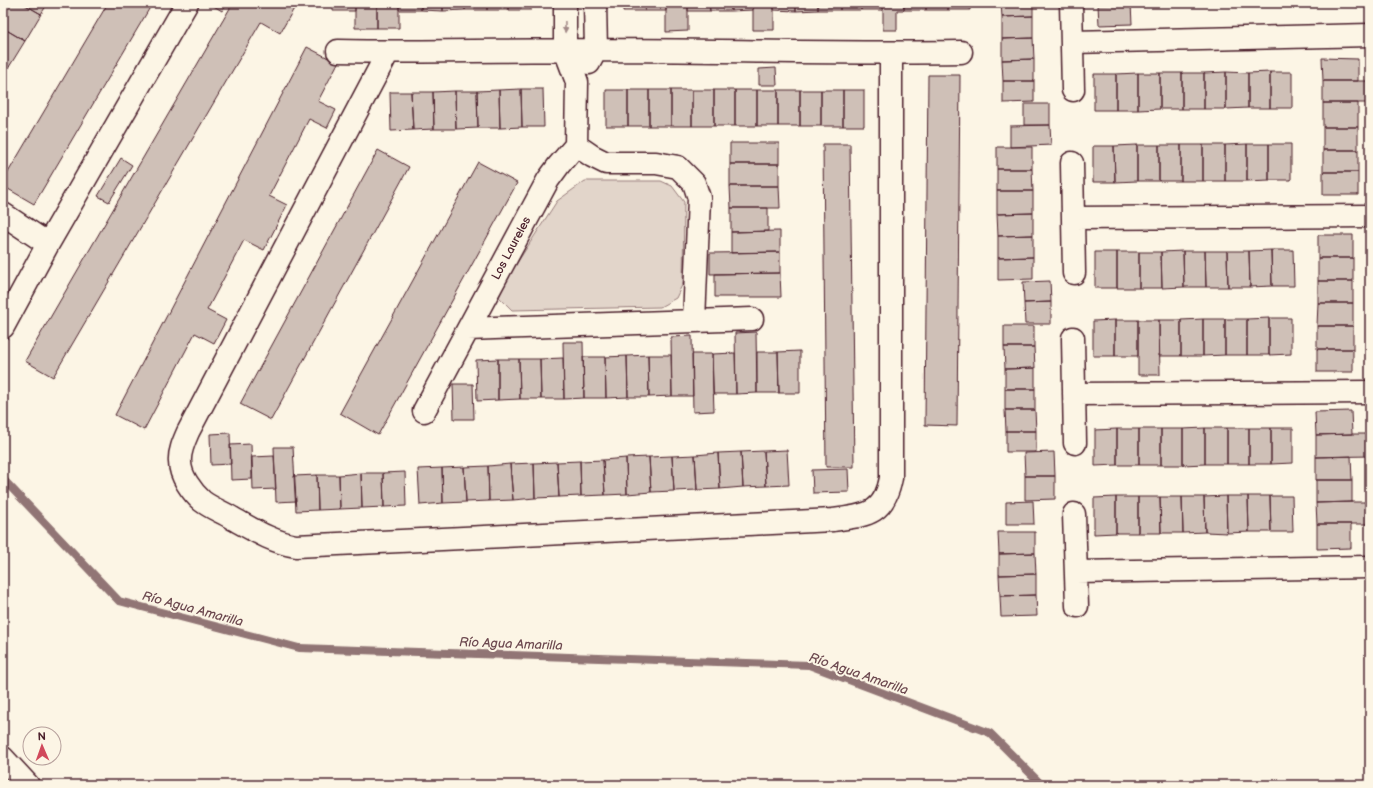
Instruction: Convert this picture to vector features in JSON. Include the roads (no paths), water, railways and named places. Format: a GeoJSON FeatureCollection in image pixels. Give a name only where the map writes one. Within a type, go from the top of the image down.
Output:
{"type":"FeatureCollection","features":[{"type":"Feature","properties":{"kind":"street"},"geometry":{"type":"LineString","coordinates":[[3,327],[48,244],[187,3]]}},
{"type":"Feature","properties":{"kind":"street"},"geometry":{"type":"LineString","coordinates":[[565,3],[565,50],[576,82],[576,145],[592,156],[606,163],[656,162],[678,167],[694,183],[699,198],[694,321]]}},
{"type":"Feature","properties":{"kind":"street"},"geometry":{"type":"LineString","coordinates":[[576,82],[596,50],[595,3]]}},
{"type":"Feature","properties":{"kind":"street"},"geometry":{"type":"LineString","coordinates":[[1071,3],[1073,90]]}},
{"type":"Feature","properties":{"kind":"street"},"geometry":{"type":"LineString","coordinates":[[1072,42],[1370,35]]}},
{"type":"Feature","properties":{"kind":"street"},"geometry":{"type":"LineString","coordinates":[[338,51],[596,50],[891,53],[961,52]]}},
{"type":"Feature","properties":{"kind":"street"},"geometry":{"type":"LineString","coordinates":[[388,52],[188,432],[182,447],[180,462],[183,475],[191,488],[202,500],[261,534],[283,544],[296,546],[833,520],[868,514],[880,506],[888,492],[891,478],[891,53]]}},
{"type":"Feature","properties":{"kind":"street","name":"Los Laureles"},"geometry":{"type":"LineString","coordinates":[[424,411],[548,180],[576,145]]}},
{"type":"Feature","properties":{"kind":"street"},"geometry":{"type":"LineString","coordinates":[[1072,163],[1074,272]]}},
{"type":"Feature","properties":{"kind":"street"},"geometry":{"type":"LineString","coordinates":[[3,214],[48,244]]}},
{"type":"Feature","properties":{"kind":"street"},"geometry":{"type":"LineString","coordinates":[[1073,218],[1370,216]]}},
{"type":"Feature","properties":{"kind":"street"},"geometry":{"type":"LineString","coordinates":[[468,329],[752,319]]}},
{"type":"Feature","properties":{"kind":"street"},"geometry":{"type":"LineString","coordinates":[[1074,338],[1075,443]]}},
{"type":"Feature","properties":{"kind":"street"},"geometry":{"type":"LineString","coordinates":[[1074,394],[1370,392]]}},
{"type":"Feature","properties":{"kind":"street"},"geometry":{"type":"LineString","coordinates":[[1074,514],[1077,606]]}},
{"type":"Feature","properties":{"kind":"street"},"geometry":{"type":"LineString","coordinates":[[1076,572],[1370,567]]}},
{"type":"Feature","properties":{"kind":"street"},"geometry":{"type":"LineString","coordinates":[[3,758],[28,785]]}},
{"type":"Feature","properties":{"kind":"waterway","name":"Río Agua Amarilla"},"geometry":{"type":"LineString","coordinates":[[3,479],[119,601],[299,648],[809,665],[990,733],[1042,785]]}}]}
